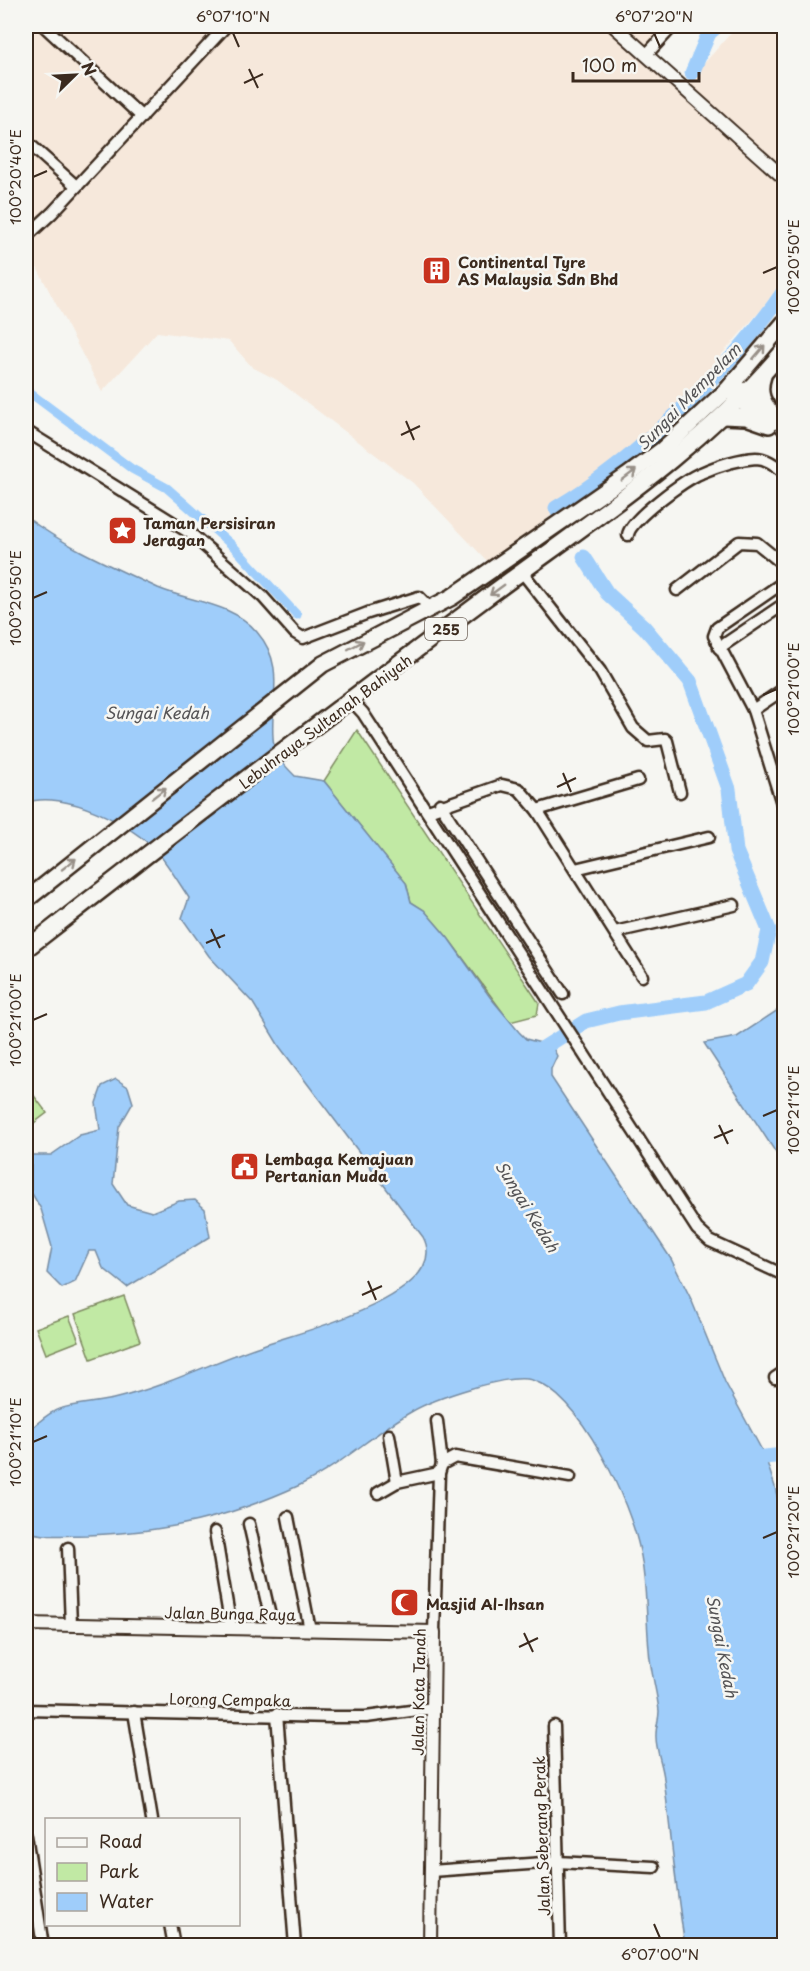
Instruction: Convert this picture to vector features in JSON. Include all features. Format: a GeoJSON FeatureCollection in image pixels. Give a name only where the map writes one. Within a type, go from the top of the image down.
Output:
{"type":"FeatureCollection","features":[{"type":"Feature","properties":{"kind":"main road","name":"255"},"geometry":{"type":"LineString","coordinates":[[26,900],[306,676],[361,642],[431,609],[581,509],[662,450],[730,386],[784,322]]}},
{"type":"Feature","properties":{"kind":"main road","name":"Lebuhraya Sultanah Bahiyah"},"geometry":{"type":"LineString","coordinates":[[26,949],[331,715],[672,462],[743,397],[784,350]]}},
{"type":"Feature","properties":{"kind":"main road"},"geometry":{"type":"LineString","coordinates":[[763,376],[760,394],[763,404],[778,425]]}},
{"type":"Feature","properties":{"kind":"main road"},"geometry":{"type":"LineString","coordinates":[[723,416],[746,417],[778,425]]}},
{"type":"Feature","properties":{"kind":"street"},"geometry":{"type":"LineString","coordinates":[[44,26],[142,117]]}},
{"type":"Feature","properties":{"kind":"street"},"geometry":{"type":"LineString","coordinates":[[54,34],[62,26]]}},
{"type":"Feature","properties":{"kind":"street"},"geometry":{"type":"LineString","coordinates":[[26,237],[38,228],[226,26]]}},
{"type":"Feature","properties":{"kind":"street"},"geometry":{"type":"LineString","coordinates":[[614,26],[784,178]]}},
{"type":"Feature","properties":{"kind":"street"},"geometry":{"type":"LineString","coordinates":[[646,55],[673,26]]}},
{"type":"Feature","properties":{"kind":"street"},"geometry":{"type":"LineString","coordinates":[[26,141],[76,186]]}},
{"type":"Feature","properties":{"kind":"street"},"geometry":{"type":"LineString","coordinates":[[730,386],[778,425]]}},
{"type":"Feature","properties":{"kind":"street"},"geometry":{"type":"LineString","coordinates":[[26,431],[190,533],[228,564],[263,597],[295,633],[303,638],[368,613],[419,597],[431,609]]}},
{"type":"Feature","properties":{"kind":"street"},"geometry":{"type":"LineString","coordinates":[[628,535],[632,524],[680,485],[701,473],[757,458],[770,462],[784,472]]}},
{"type":"Feature","properties":{"kind":"street"},"geometry":{"type":"LineString","coordinates":[[677,590],[739,542],[757,543],[784,565]]}},
{"type":"Feature","properties":{"kind":"street"},"geometry":{"type":"LineString","coordinates":[[522,572],[600,671],[633,728],[648,741],[665,739],[667,741],[680,792]]}},
{"type":"Feature","properties":{"kind":"street"},"geometry":{"type":"LineString","coordinates":[[784,582],[717,628],[715,640],[738,677],[753,710],[780,784],[784,810]]}},
{"type":"Feature","properties":{"kind":"street"},"geometry":{"type":"LineString","coordinates":[[720,648],[784,604]]}},
{"type":"Feature","properties":{"kind":"street"},"geometry":{"type":"LineString","coordinates":[[753,710],[784,689]]}},
{"type":"Feature","properties":{"kind":"street"},"geometry":{"type":"LineString","coordinates":[[351,700],[363,713],[428,811],[703,1236],[784,1275]]}},
{"type":"Feature","properties":{"kind":"street"},"geometry":{"type":"LineString","coordinates":[[537,810],[638,780]]}},
{"type":"Feature","properties":{"kind":"street"},"geometry":{"type":"LineString","coordinates":[[428,811],[440,804],[502,785],[510,786],[527,795],[642,976]]}},
{"type":"Feature","properties":{"kind":"street"},"geometry":{"type":"LineString","coordinates":[[440,804],[563,994]]}},
{"type":"Feature","properties":{"kind":"street"},"geometry":{"type":"LineString","coordinates":[[575,869],[709,837]]}},
{"type":"Feature","properties":{"kind":"street"},"geometry":{"type":"LineString","coordinates":[[615,932],[734,905]]}},
{"type":"Feature","properties":{"kind":"street","name":"Jalan Kota Tanah"},"geometry":{"type":"LineString","coordinates":[[430,1946],[434,1632],[441,1468],[437,1421]]}},
{"type":"Feature","properties":{"kind":"street"},"geometry":{"type":"LineString","coordinates":[[389,1435],[398,1482]]}},
{"type":"Feature","properties":{"kind":"street"},"geometry":{"type":"LineString","coordinates":[[378,1493],[398,1482],[441,1468],[455,1457],[570,1478]]}},
{"type":"Feature","properties":{"kind":"street"},"geometry":{"type":"LineString","coordinates":[[288,1517],[310,1630]]}},
{"type":"Feature","properties":{"kind":"street"},"geometry":{"type":"LineString","coordinates":[[249,1524],[273,1629]]}},
{"type":"Feature","properties":{"kind":"street"},"geometry":{"type":"LineString","coordinates":[[215,1532],[231,1628]]}},
{"type":"Feature","properties":{"kind":"street"},"geometry":{"type":"LineString","coordinates":[[68,1548],[71,1625]]}},
{"type":"Feature","properties":{"kind":"street","name":"Jalan Bunga Raya"},"geometry":{"type":"LineString","coordinates":[[26,1624],[434,1632]]}},
{"type":"Feature","properties":{"kind":"street","name":"Lorong Cempaka"},"geometry":{"type":"LineString","coordinates":[[26,1710],[366,1717],[433,1708]]}},
{"type":"Feature","properties":{"kind":"street"},"geometry":{"type":"LineString","coordinates":[[134,1712],[152,1818]]}},
{"type":"Feature","properties":{"kind":"street"},"geometry":{"type":"LineString","coordinates":[[277,1714],[295,1946]]}},
{"type":"Feature","properties":{"kind":"street","name":"Jalan Seberang Perak"},"geometry":{"type":"LineString","coordinates":[[554,1726],[560,1946]]}},
{"type":"Feature","properties":{"kind":"street"},"geometry":{"type":"LineString","coordinates":[[26,1836],[43,1946]]}},
{"type":"Feature","properties":{"kind":"street"},"geometry":{"type":"LineString","coordinates":[[431,1871],[557,1862],[654,1867]]}},
{"type":"Feature","properties":{"kind":"street"},"geometry":{"type":"LineString","coordinates":[[170,1926],[174,1946]]}},
{"type":"Feature","properties":{"kind":"shaded area"},"geometry":{"type":"Polygon","coordinates":[[[26,26],[668,26],[648,48],[687,83],[737,26],[784,26],[784,278],[761,310],[686,395],[643,436],[566,498],[549,517],[489,563],[413,483],[277,380],[252,367],[229,341],[157,332],[102,392],[33,260],[26,261],[26,26]]]}},
{"type":"Feature","properties":{"kind":"green space"},"geometry":{"type":"Polygon","coordinates":[[[357,730],[539,1003],[537,1015],[510,1022],[448,938],[424,910],[411,902],[406,883],[324,781],[357,730]]]}},
{"type":"Feature","properties":{"kind":"green space"},"geometry":{"type":"Polygon","coordinates":[[[26,1085],[47,1113],[26,1129],[26,1085]]]}},
{"type":"Feature","properties":{"kind":"green space"},"geometry":{"type":"Polygon","coordinates":[[[124,1296],[140,1341],[91,1359],[75,1314],[124,1296]]]}},
{"type":"Feature","properties":{"kind":"green space"},"geometry":{"type":"Polygon","coordinates":[[[69,1316],[79,1341],[46,1354],[36,1328],[69,1316]]]}},
{"type":"Feature","properties":{"kind":"water","name":"Sungai Kedah"},"geometry":{"type":"Polygon","coordinates":[[[26,517],[57,538],[90,556],[158,588],[224,609],[247,622],[257,632],[267,646],[275,674],[273,731],[274,746],[279,758],[295,776],[324,781],[406,883],[411,902],[424,910],[448,938],[490,997],[519,1032],[526,1039],[552,1046],[557,1056],[551,1069],[551,1077],[671,1259],[691,1299],[725,1382],[765,1456],[784,1527],[784,1945],[685,1945],[663,1774],[656,1740],[659,1711],[650,1657],[640,1551],[626,1506],[601,1454],[586,1428],[551,1390],[532,1380],[506,1380],[471,1388],[436,1401],[411,1412],[343,1459],[300,1485],[222,1515],[145,1531],[57,1536],[26,1531],[26,1432],[49,1414],[66,1407],[136,1393],[245,1351],[368,1308],[395,1293],[416,1277],[427,1258],[423,1237],[279,1046],[253,1003],[209,956],[182,918],[189,898],[158,853],[132,831],[96,812],[58,801],[41,800],[26,803],[26,517]]]}},
{"type":"Feature","properties":{"kind":"water"},"geometry":{"type":"Polygon","coordinates":[[[784,1006],[784,1165],[704,1043],[737,1037],[784,1006]]]}},
{"type":"Feature","properties":{"kind":"water"},"geometry":{"type":"Polygon","coordinates":[[[116,1079],[128,1087],[133,1103],[119,1127],[113,1184],[127,1205],[152,1212],[179,1201],[195,1200],[205,1209],[210,1237],[127,1287],[103,1268],[96,1251],[89,1251],[75,1282],[62,1288],[47,1273],[52,1247],[41,1209],[31,1192],[31,1155],[51,1155],[80,1135],[100,1130],[96,1103],[102,1086],[116,1079]]]}},
{"type":"Feature","properties":{"kind":"waterway"},"geometry":{"type":"LineString","coordinates":[[692,73],[709,33],[717,26]]}},
{"type":"Feature","properties":{"kind":"waterway","name":"Sungai Mempelam"},"geometry":{"type":"LineString","coordinates":[[558,512],[556,508],[587,488],[650,439],[710,381],[737,351],[784,291]]}},
{"type":"Feature","properties":{"kind":"waterway"},"geometry":{"type":"LineString","coordinates":[[26,390],[132,469],[167,488],[233,546],[297,615]]}},
{"type":"Feature","properties":{"kind":"waterway","name":"Sungai Mempelam"},"geometry":{"type":"LineString","coordinates":[[532,1055],[586,1021],[619,1013],[706,1002],[746,984],[762,962],[769,930],[736,851],[729,789],[690,681],[644,627],[607,593],[584,557]]}},
{"type":"Feature","properties":{"kind":"waterway"},"geometry":{"type":"LineString","coordinates":[[746,1459],[784,1455]]}},
{"type":"Feature","properties":{"kind":"place","name":"Continental Tyre AS Malaysia Sdn Bhd"},"geometry":{"type":"Point","coordinates":[437,270]}},
{"type":"Feature","properties":{"kind":"place","name":"Taman Persisiran Jeragan"},"geometry":{"type":"Point","coordinates":[122,531]}},
{"type":"Feature","properties":{"kind":"place","name":"Lembaga Kemajuan Pertanian Muda"},"geometry":{"type":"Point","coordinates":[244,1167]}},
{"type":"Feature","properties":{"kind":"place","name":"Masjid Al-Ihsan"},"geometry":{"type":"Point","coordinates":[405,1603]}}]}
